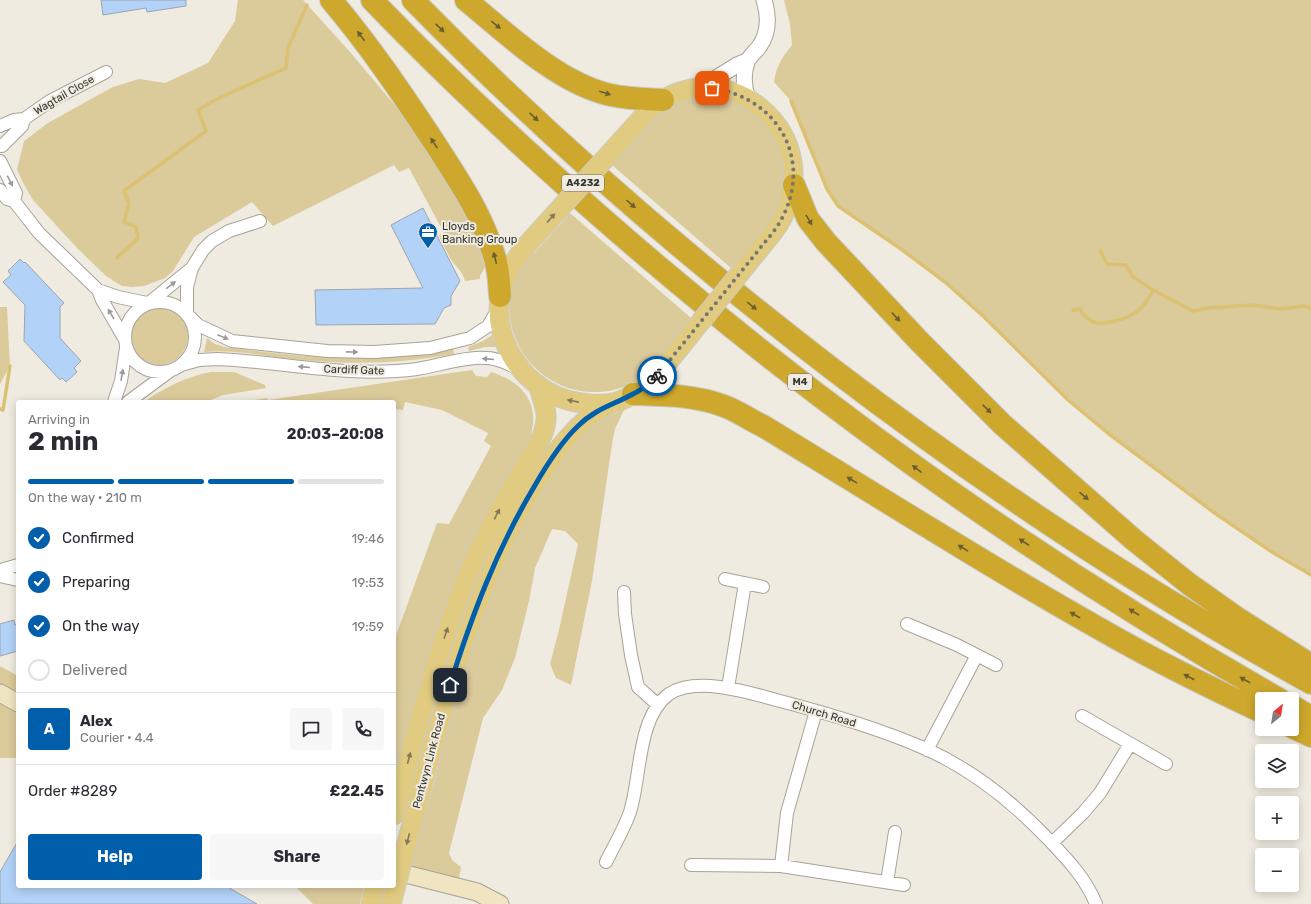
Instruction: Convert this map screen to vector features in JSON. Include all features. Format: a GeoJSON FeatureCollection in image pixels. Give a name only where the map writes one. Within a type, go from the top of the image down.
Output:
{"type":"FeatureCollection","features":[{"type":"Feature","properties":{"kind":"highway"},"geometry":{"type":"LineString","coordinates":[[331,0],[351,24],[396,85],[463,188],[478,215],[493,249],[497,268],[499,302]]}},
{"type":"Feature","properties":{"kind":"highway","name":"M4"},"geometry":{"type":"LineString","coordinates":[[372,0],[455,83],[556,177],[702,304],[790,374],[943,488],[1210,660],[1267,692]]}},
{"type":"Feature","properties":{"kind":"highway"},"geometry":{"type":"LineString","coordinates":[[413,0],[478,64],[600,177],[717,278],[856,387],[981,478],[1059,530],[1211,626],[1311,683]]}},
{"type":"Feature","properties":{"kind":"highway"},"geometry":{"type":"LineString","coordinates":[[466,0],[554,70],[582,86],[623,98],[663,100]]}},
{"type":"Feature","properties":{"kind":"highway"},"geometry":{"type":"LineString","coordinates":[[794,185],[808,219],[826,242],[920,342],[1003,425],[1134,540],[1189,584],[1237,618],[1311,665]]}},
{"type":"Feature","properties":{"kind":"highway"},"geometry":{"type":"LineString","coordinates":[[633,394],[675,395],[698,398],[726,407],[763,426],[1110,635],[1192,678],[1255,709]]}},
{"type":"Feature","properties":{"kind":"highway"},"geometry":{"type":"LineString","coordinates":[[1299,710],[1311,717]]}},
{"type":"Feature","properties":{"kind":"highway"},"geometry":{"type":"LineString","coordinates":[[1299,730],[1311,736]]}},
{"type":"Feature","properties":{"kind":"main road","name":"A4232"},"geometry":{"type":"LineString","coordinates":[[700,88],[724,90],[737,93],[748,99],[768,115],[784,137],[792,161],[794,185],[787,209],[774,231],[665,366],[649,383],[633,394],[612,403],[595,404],[575,402],[559,397],[538,386],[513,360],[505,343],[500,322],[499,302],[512,266],[525,246],[640,118],[653,106],[663,100],[684,91],[700,88]]}},
{"type":"Feature","properties":{"kind":"main road","name":"Pentwyn Link Road"},"geometry":{"type":"LineString","coordinates":[[396,807],[434,669],[463,585],[502,503],[540,442],[544,431],[547,413],[538,386]]}},
{"type":"Feature","properties":{"kind":"main road","name":"Pentwyn Link Road"},"geometry":{"type":"LineString","coordinates":[[396,885],[450,685],[468,628],[501,547],[539,478],[566,439],[586,419],[612,403]]}},
{"type":"Feature","properties":{"kind":"main road"},"geometry":{"type":"LineString","coordinates":[[0,693],[16,701]]}},
{"type":"Feature","properties":{"kind":"main road"},"geometry":{"type":"LineString","coordinates":[[396,872],[477,892],[500,904]]}},
{"type":"Feature","properties":{"kind":"main road"},"geometry":{"type":"LineString","coordinates":[[371,904],[375,888]]}},
{"type":"Feature","properties":{"kind":"main road","name":"Pentwyn Link Road"},"geometry":{"type":"LineString","coordinates":[[391,904],[395,888]]}},
{"type":"Feature","properties":{"kind":"street"},"geometry":{"type":"LineString","coordinates":[[700,88],[737,65],[747,61],[760,45],[768,28],[768,15],[764,0]]}},
{"type":"Feature","properties":{"kind":"street"},"geometry":{"type":"LineString","coordinates":[[747,61],[744,80],[748,99]]}},
{"type":"Feature","properties":{"kind":"street","name":"Wagtail Close"},"geometry":{"type":"LineString","coordinates":[[0,126],[14,120],[24,119],[50,101],[106,72]]}},
{"type":"Feature","properties":{"kind":"street","name":"Wagtail Close"},"geometry":{"type":"LineString","coordinates":[[1,148],[22,126],[24,119]]}},
{"type":"Feature","properties":{"kind":"street"},"geometry":{"type":"LineString","coordinates":[[0,161],[16,193],[14,201]]}},
{"type":"Feature","properties":{"kind":"street"},"geometry":{"type":"LineString","coordinates":[[0,190],[7,199],[14,201],[39,233],[68,263],[98,290]]}},
{"type":"Feature","properties":{"kind":"street"},"geometry":{"type":"LineString","coordinates":[[115,400],[121,381],[125,330],[129,318],[138,309],[149,303],[192,268],[207,245],[218,236],[260,221]]}},
{"type":"Feature","properties":{"kind":"street"},"geometry":{"type":"LineString","coordinates":[[189,316],[187,287],[192,268]]}},
{"type":"Feature","properties":{"kind":"street","name":"Cardiff Gate"},"geometry":{"type":"LineString","coordinates":[[98,290],[118,297],[149,303],[163,301],[175,305],[198,325],[232,341],[313,350],[374,352],[430,348],[470,338],[488,326],[499,302]]}},
{"type":"Feature","properties":{"kind":"street","name":"Cardiff Gate"},"geometry":{"type":"LineString","coordinates":[[98,290],[134,361],[144,368],[154,372],[176,368],[199,360],[218,359],[335,370],[386,371],[415,369],[484,358],[498,360],[524,373]]}},
{"type":"Feature","properties":{"kind":"street","name":"Cardiff Gate"},"geometry":{"type":"LineString","coordinates":[[131,400],[189,357],[194,348],[195,338],[194,327],[189,316]]}},
{"type":"Feature","properties":{"kind":"street"},"geometry":{"type":"LineString","coordinates":[[0,572],[4,569],[16,566]]}},
{"type":"Feature","properties":{"kind":"street"},"geometry":{"type":"LineString","coordinates":[[0,576],[16,580]]}},
{"type":"Feature","properties":{"kind":"street"},"geometry":{"type":"LineString","coordinates":[[725,579],[763,587]]}},
{"type":"Feature","properties":{"kind":"street"},"geometry":{"type":"LineString","coordinates":[[728,688],[745,583]]}},
{"type":"Feature","properties":{"kind":"street"},"geometry":{"type":"LineString","coordinates":[[624,592],[625,614],[631,655],[638,687],[658,705]]}},
{"type":"Feature","properties":{"kind":"street"},"geometry":{"type":"LineString","coordinates":[[907,624],[977,654],[996,665]]}},
{"type":"Feature","properties":{"kind":"street"},"geometry":{"type":"LineString","coordinates":[[927,750],[977,654]]}},
{"type":"Feature","properties":{"kind":"street","name":"Church Road"},"geometry":{"type":"LineString","coordinates":[[606,862],[630,813],[645,733],[651,717],[658,705],[670,694],[684,689],[709,686],[728,688],[816,711],[879,731],[927,750],[986,784],[1019,811],[1071,862],[1092,894],[1096,904]]}},
{"type":"Feature","properties":{"kind":"street"},"geometry":{"type":"LineString","coordinates":[[781,866],[787,812],[816,711]]}},
{"type":"Feature","properties":{"kind":"street"},"geometry":{"type":"LineString","coordinates":[[1082,716],[1166,764]]}},
{"type":"Feature","properties":{"kind":"street"},"geometry":{"type":"LineString","coordinates":[[1052,844],[1083,813],[1100,793],[1130,744]]}},
{"type":"Feature","properties":{"kind":"street"},"geometry":{"type":"LineString","coordinates":[[887,882],[895,832]]}},
{"type":"Feature","properties":{"kind":"street"},"geometry":{"type":"LineString","coordinates":[[691,865],[781,866],[904,884]]}},
{"type":"Feature","properties":{"kind":"shaded area"},"geometry":{"type":"Polygon","coordinates":[[[238,0],[303,0],[350,52],[419,134],[473,222],[485,267],[480,279],[465,281],[464,277],[442,243],[439,235],[444,233],[409,168],[399,172],[394,165],[273,226],[252,202],[194,237],[173,271],[165,278],[144,286],[122,286],[106,276],[78,249],[33,200],[17,169],[24,141],[48,123],[113,87],[139,79],[165,83],[208,63],[235,21],[238,0]]]}},
{"type":"Feature","properties":{"kind":"shaded area"},"geometry":{"type":"Polygon","coordinates":[[[784,0],[1311,0],[1311,575],[1272,552],[1216,514],[1109,434],[1068,400],[984,316],[945,282],[901,249],[838,206],[827,189],[791,101],[774,82],[780,62],[792,45],[790,24],[784,0]]]}},
{"type":"Feature","properties":{"kind":"shaded area"},"geometry":{"type":"Polygon","coordinates":[[[708,97],[738,104],[755,115],[771,131],[784,163],[783,193],[767,227],[766,225],[731,268],[612,165],[640,133],[664,111],[680,102],[708,97]]]}},
{"type":"Feature","properties":{"kind":"shaded area"},"geometry":{"type":"Polygon","coordinates":[[[570,213],[691,318],[658,360],[659,361],[628,385],[605,391],[582,391],[561,385],[542,373],[526,358],[515,338],[510,316],[511,292],[514,281],[531,252],[534,253],[570,213]]]}},
{"type":"Feature","properties":{"kind":"shaded area"},"geometry":{"type":"Polygon","coordinates":[[[0,307],[7,307],[10,366],[0,384],[0,307]]]}},
{"type":"Feature","properties":{"kind":"shaded area"},"geometry":{"type":"Polygon","coordinates":[[[153,307],[165,307],[180,315],[188,330],[188,342],[180,357],[165,365],[153,365],[138,357],[130,342],[130,330],[138,315],[153,307]]]}},
{"type":"Feature","properties":{"kind":"shaded area"},"geometry":{"type":"Polygon","coordinates":[[[492,335],[496,347],[485,347],[469,351],[468,347],[483,341],[492,335]]]}},
{"type":"Feature","properties":{"kind":"shaded area"},"geometry":{"type":"Polygon","coordinates":[[[207,338],[215,344],[224,347],[281,354],[338,358],[396,357],[453,349],[454,354],[394,362],[353,363],[313,361],[226,351],[204,352],[207,338]]]}},
{"type":"Feature","properties":{"kind":"shaded area"},"geometry":{"type":"Polygon","coordinates":[[[472,370],[476,376],[487,377],[491,372],[511,381],[526,394],[530,403],[533,412],[531,434],[534,436],[396,774],[396,636],[437,523],[449,524],[491,446],[484,441],[488,433],[442,410],[405,402],[403,410],[396,409],[396,400],[268,400],[472,370]]]}},
{"type":"Feature","properties":{"kind":"shaded area"},"geometry":{"type":"Polygon","coordinates":[[[211,372],[234,372],[265,385],[266,388],[223,395],[211,400],[147,400],[176,383],[211,372]]]}},
{"type":"Feature","properties":{"kind":"shaded area"},"geometry":{"type":"Polygon","coordinates":[[[267,398],[268,400],[254,400],[267,398]]]}},
{"type":"Feature","properties":{"kind":"shaded area"},"geometry":{"type":"Polygon","coordinates":[[[624,410],[615,429],[612,444],[592,581],[571,685],[556,678],[550,664],[578,544],[565,531],[552,529],[535,568],[529,601],[515,658],[502,690],[483,718],[449,853],[452,860],[461,867],[459,879],[410,867],[435,779],[457,692],[503,561],[547,477],[585,431],[607,417],[624,410]]]}},
{"type":"Feature","properties":{"kind":"shaded area"},"geometry":{"type":"Polygon","coordinates":[[[0,666],[16,675],[16,699],[0,690],[0,666]]]}},
{"type":"Feature","properties":{"kind":"shaded area"},"geometry":{"type":"Polygon","coordinates":[[[0,697],[16,706],[16,758],[0,758],[0,697]]]}},
{"type":"Feature","properties":{"kind":"shaded area"},"geometry":{"type":"Polygon","coordinates":[[[297,888],[364,888],[360,904],[313,904],[297,888]]]}},
{"type":"Feature","properties":{"kind":"building"},"geometry":{"type":"Polygon","coordinates":[[[101,0],[186,0],[186,6],[147,12],[146,8],[103,15],[101,0]]]}},
{"type":"Feature","properties":{"kind":"building"},"geometry":{"type":"Polygon","coordinates":[[[423,208],[460,281],[451,296],[451,305],[444,308],[435,324],[316,325],[315,290],[423,288],[391,225],[423,208]]]}},
{"type":"Feature","properties":{"kind":"building"},"geometry":{"type":"Polygon","coordinates":[[[20,259],[24,263],[25,262],[64,303],[60,307],[60,338],[81,361],[74,368],[77,372],[66,382],[62,378],[60,380],[24,341],[25,305],[3,282],[11,275],[8,271],[20,259]]]}},
{"type":"Feature","properties":{"kind":"building"},"geometry":{"type":"Polygon","coordinates":[[[14,620],[16,625],[16,652],[0,656],[0,624],[14,620]]]}},
{"type":"Feature","properties":{"kind":"building"},"geometry":{"type":"Polygon","coordinates":[[[16,844],[16,888],[229,888],[257,904],[0,904],[0,872],[16,844]]]}},
{"type":"Feature","properties":{"kind":"waterway"},"geometry":{"type":"LineString","coordinates":[[117,258],[138,238],[136,227],[124,222],[129,203],[124,191],[206,131],[198,110],[221,97],[286,68],[288,48],[307,5]]}},
{"type":"Feature","properties":{"kind":"waterway"},"geometry":{"type":"LineString","coordinates":[[791,101],[827,189],[838,206],[901,249],[945,282],[983,316],[1068,400],[1109,434],[1216,514],[1272,552],[1311,575]]}},
{"type":"Feature","properties":{"kind":"waterway"},"geometry":{"type":"LineString","coordinates":[[1100,250],[1107,264],[1126,265],[1133,277],[1153,290]]}},
{"type":"Feature","properties":{"kind":"waterway"},"geometry":{"type":"LineString","coordinates":[[1073,310],[1080,309],[1087,318],[1097,323],[1115,321],[1126,318],[1137,312],[1145,304],[1153,290],[1193,311],[1209,308],[1252,305],[1281,309],[1305,306],[1311,309]]}},
{"type":"Feature","properties":{"kind":"waterway"},"geometry":{"type":"LineString","coordinates":[[0,409],[3,410],[10,366]]}},
{"type":"Feature","properties":{"kind":"way so far"},"geometry":{"type":"LineString","coordinates":[[657,376],[774,231],[787,209],[794,185],[792,161],[789,151],[784,137],[772,118],[756,104],[737,93],[712,88]]}},
{"type":"Feature","properties":{"kind":"place","name":"Lloyds Banking Group"},"geometry":{"type":"Point","coordinates":[428,249]}},
{"type":"Feature","properties":{"kind":"route"},"geometry":{"type":"LineString","coordinates":[[450,685],[468,628],[501,547],[515,519],[548,464],[578,425],[602,408],[624,399],[642,389],[657,376]]}}]}
